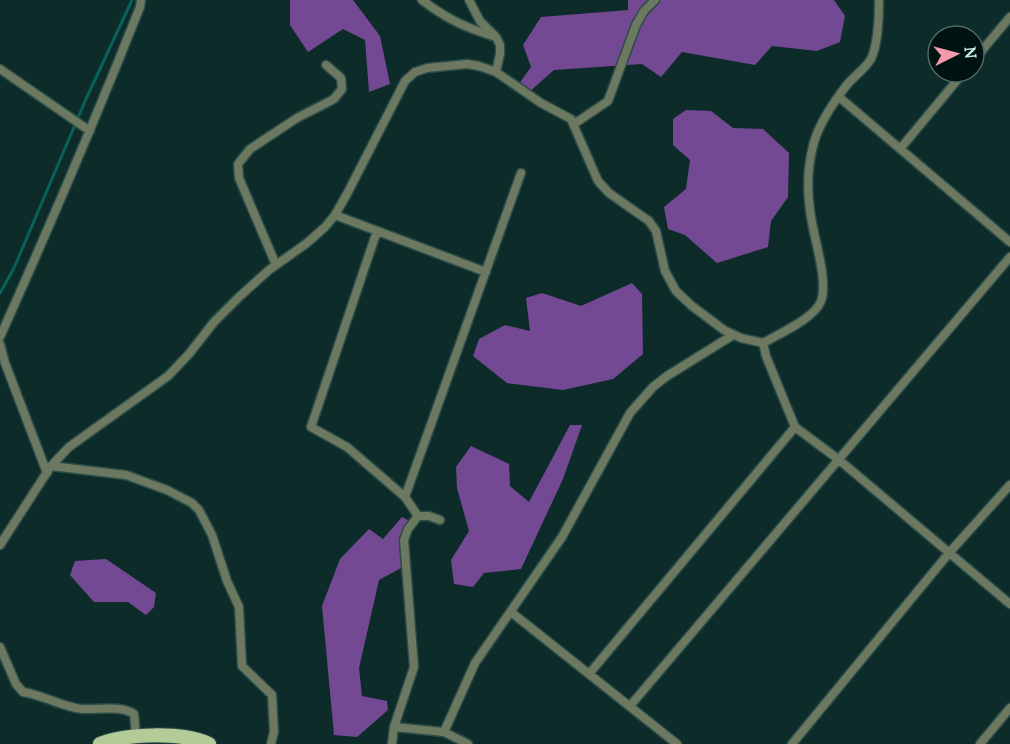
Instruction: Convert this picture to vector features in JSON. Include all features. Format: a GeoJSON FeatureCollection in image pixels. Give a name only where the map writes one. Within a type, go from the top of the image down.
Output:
{"type":"FeatureCollection","features":[{"type":"Feature","properties":{"kind":"main road"},"geometry":{"type":"LineString","coordinates":[[100,744],[136,736],[170,736],[209,744]]}},
{"type":"Feature","properties":{"kind":"street"},"geometry":{"type":"LineString","coordinates":[[0,337],[57,210],[141,0]]}},
{"type":"Feature","properties":{"kind":"street"},"geometry":{"type":"LineString","coordinates":[[422,0],[461,26],[496,37]]}},
{"type":"Feature","properties":{"kind":"street"},"geometry":{"type":"LineString","coordinates":[[469,0],[480,21],[496,37],[500,45],[496,72]]}},
{"type":"Feature","properties":{"kind":"street"},"geometry":{"type":"LineString","coordinates":[[574,124],[608,101],[636,25],[644,11],[655,0]]}},
{"type":"Feature","properties":{"kind":"street"},"geometry":{"type":"LineString","coordinates":[[0,545],[49,469],[69,447],[168,376],[214,322],[276,265],[325,227],[335,215],[405,81],[415,72],[428,68],[467,64],[496,72],[541,103],[571,119],[598,181],[609,193],[649,221],[656,231],[665,271],[676,291],[692,306],[733,335],[763,343],[803,319],[817,309],[823,294],[822,276],[810,212],[810,170],[813,145],[822,123],[846,86],[870,60],[879,18],[879,0]]}},
{"type":"Feature","properties":{"kind":"street"},"geometry":{"type":"LineString","coordinates":[[986,45],[1010,16]]}},
{"type":"Feature","properties":{"kind":"street"},"geometry":{"type":"LineString","coordinates":[[276,265],[239,178],[238,164],[250,149],[297,118],[334,99],[342,88],[341,78],[326,65]]}},
{"type":"Feature","properties":{"kind":"street"},"geometry":{"type":"LineString","coordinates":[[0,69],[90,131]]}},
{"type":"Feature","properties":{"kind":"street"},"geometry":{"type":"LineString","coordinates":[[900,149],[954,84]]}},
{"type":"Feature","properties":{"kind":"street"},"geometry":{"type":"LineString","coordinates":[[839,97],[1010,242]]}},
{"type":"Feature","properties":{"kind":"street"},"geometry":{"type":"LineString","coordinates":[[405,497],[521,173]]}},
{"type":"Feature","properties":{"kind":"street"},"geometry":{"type":"LineString","coordinates":[[335,215],[486,272]]}},
{"type":"Feature","properties":{"kind":"street"},"geometry":{"type":"LineString","coordinates":[[377,231],[311,427],[347,447],[405,497],[418,516]]}},
{"type":"Feature","properties":{"kind":"street"},"geometry":{"type":"LineString","coordinates":[[630,706],[1010,257]]}},
{"type":"Feature","properties":{"kind":"street"},"geometry":{"type":"LineString","coordinates":[[444,732],[475,663],[562,537],[630,413],[653,387],[667,376],[733,335]]}},
{"type":"Feature","properties":{"kind":"street"},"geometry":{"type":"LineString","coordinates":[[763,343],[766,356],[795,427],[838,459],[1010,604]]}},
{"type":"Feature","properties":{"kind":"street"},"geometry":{"type":"LineString","coordinates":[[0,344],[5,363],[49,469]]}},
{"type":"Feature","properties":{"kind":"street"},"geometry":{"type":"LineString","coordinates":[[589,674],[795,427]]}},
{"type":"Feature","properties":{"kind":"street"},"geometry":{"type":"LineString","coordinates":[[49,469],[126,475],[192,503],[199,510],[212,535],[239,607],[242,666],[272,695],[275,716],[271,744]]}},
{"type":"Feature","properties":{"kind":"street"},"geometry":{"type":"LineString","coordinates":[[792,744],[949,553],[1010,485]]}},
{"type":"Feature","properties":{"kind":"street"},"geometry":{"type":"LineString","coordinates":[[418,516],[429,516],[440,520]]}},
{"type":"Feature","properties":{"kind":"street"},"geometry":{"type":"LineString","coordinates":[[392,744],[394,727],[414,667],[404,540],[408,529],[418,516]]}},
{"type":"Feature","properties":{"kind":"street"},"geometry":{"type":"LineString","coordinates":[[511,612],[677,744]]}},
{"type":"Feature","properties":{"kind":"street"},"geometry":{"type":"LineString","coordinates":[[0,648],[16,684],[23,692],[82,708],[127,710],[134,714],[136,736]]}},
{"type":"Feature","properties":{"kind":"street"},"geometry":{"type":"LineString","coordinates":[[980,744],[1010,708]]}},
{"type":"Feature","properties":{"kind":"street"},"geometry":{"type":"LineString","coordinates":[[394,727],[444,732],[468,744]]}},
{"type":"Feature","properties":{"kind":"shaded area"},"geometry":{"type":"Polygon","coordinates":[[[290,0],[353,0],[380,36],[390,84],[369,92],[365,40],[343,29],[308,52],[290,25],[290,0]]]}},
{"type":"Feature","properties":{"kind":"shaded area"},"geometry":{"type":"Polygon","coordinates":[[[628,0],[834,0],[845,16],[840,42],[817,51],[772,46],[755,65],[682,52],[661,77],[642,64],[554,70],[528,93],[518,85],[531,67],[523,45],[541,17],[628,10],[628,0]]]}},
{"type":"Feature","properties":{"kind":"shaded area"},"geometry":{"type":"Polygon","coordinates":[[[686,110],[711,111],[733,128],[763,129],[789,153],[788,197],[771,221],[768,247],[717,263],[685,235],[668,229],[664,207],[686,189],[690,160],[673,145],[673,119],[686,110]]]}},
{"type":"Feature","properties":{"kind":"shaded area"},"geometry":{"type":"Polygon","coordinates":[[[632,283],[642,294],[643,354],[613,379],[563,390],[507,383],[473,356],[479,339],[505,325],[530,331],[526,298],[542,293],[581,306],[632,283]]]}},
{"type":"Feature","properties":{"kind":"shaded area"},"geometry":{"type":"Polygon","coordinates":[[[570,425],[582,425],[563,479],[521,569],[484,573],[473,587],[454,584],[451,560],[469,531],[457,488],[456,467],[471,446],[509,464],[510,486],[529,502],[570,425]]]}},
{"type":"Feature","properties":{"kind":"shaded area"},"geometry":{"type":"Polygon","coordinates":[[[402,517],[410,521],[403,567],[379,580],[359,668],[362,696],[387,701],[388,710],[357,737],[334,735],[322,606],[340,559],[369,529],[383,539],[402,517]]]}},
{"type":"Feature","properties":{"kind":"shaded area"},"geometry":{"type":"Polygon","coordinates":[[[106,559],[156,593],[154,607],[146,615],[128,602],[94,602],[70,575],[75,561],[106,559]]]}},
{"type":"Feature","properties":{"kind":"waterway"},"geometry":{"type":"LineString","coordinates":[[0,293],[14,268],[86,99],[132,0]]}}]}
